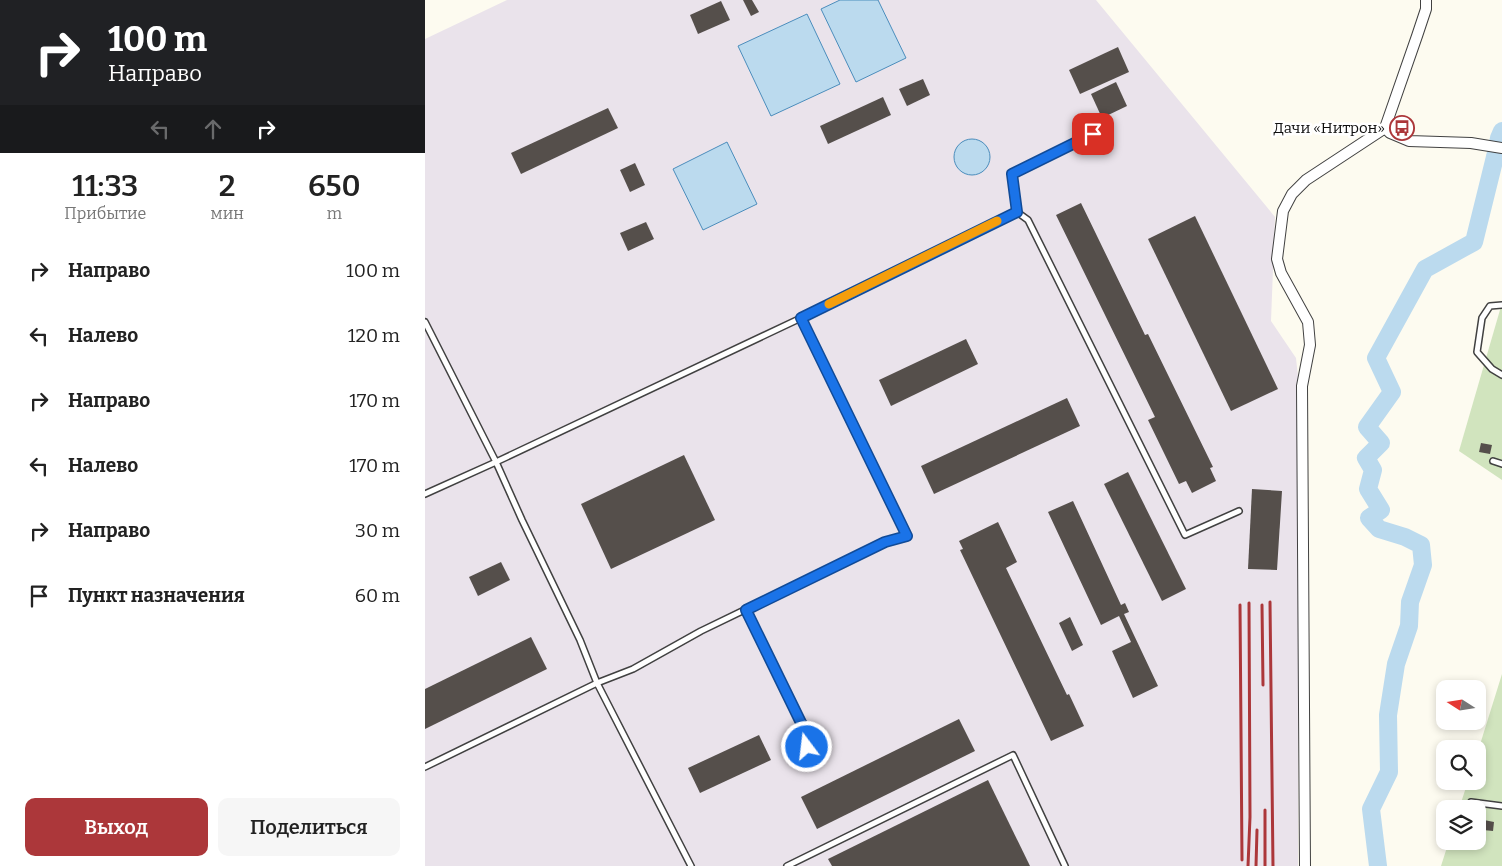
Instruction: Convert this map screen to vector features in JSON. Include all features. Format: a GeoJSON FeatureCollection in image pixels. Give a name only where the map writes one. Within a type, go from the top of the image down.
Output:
{"type":"FeatureCollection","features":[{"type":"Feature","properties":{"kind":"street"},"geometry":{"type":"LineString","coordinates":[[1305,866],[1302,386],[1310,345],[1308,322],[1284,280],[1277,258],[1283,211],[1291,194],[1307,180],[1385,128],[1426,9],[1426,0]]}},
{"type":"Feature","properties":{"kind":"street"},"geometry":{"type":"LineString","coordinates":[[1385,128],[1390,133],[1409,141],[1471,143],[1502,148]]}},
{"type":"Feature","properties":{"kind":"lane"},"geometry":{"type":"LineString","coordinates":[[1093,134],[1012,174],[1017,212],[1028,220],[1185,536],[1239,512]]}},
{"type":"Feature","properties":{"kind":"lane"},"geometry":{"type":"LineString","coordinates":[[425,494],[801,318],[1017,212]]}},
{"type":"Feature","properties":{"kind":"lane"},"geometry":{"type":"LineString","coordinates":[[1502,305],[1490,306],[1482,318],[1477,352],[1491,369],[1502,375]]}},
{"type":"Feature","properties":{"kind":"lane"},"geometry":{"type":"LineString","coordinates":[[425,767],[597,683],[633,669],[701,631],[885,542],[907,536],[801,318]]}},
{"type":"Feature","properties":{"kind":"lane"},"geometry":{"type":"LineString","coordinates":[[425,322],[496,462],[580,640],[597,683],[691,866]]}},
{"type":"Feature","properties":{"kind":"lane"},"geometry":{"type":"LineString","coordinates":[[1493,461],[1502,464]]}},
{"type":"Feature","properties":{"kind":"lane"},"geometry":{"type":"LineString","coordinates":[[746,610],[808,737],[807,747]]}},
{"type":"Feature","properties":{"kind":"lane"},"geometry":{"type":"LineString","coordinates":[[787,866],[1013,755],[1065,866]]}},
{"type":"Feature","properties":{"kind":"lane"},"geometry":{"type":"LineString","coordinates":[[1486,804],[1502,806]]}},
{"type":"Feature","properties":{"kind":"shaded area"},"geometry":{"type":"Polygon","coordinates":[[[507,0],[1096,0],[1275,217],[1271,321],[1296,358],[1299,386],[1298,866],[425,866],[425,39],[507,0]]]}},
{"type":"Feature","properties":{"kind":"green space"},"geometry":{"type":"Polygon","coordinates":[[[1502,303],[1502,480],[1459,451],[1502,303]]]}},
{"type":"Feature","properties":{"kind":"green space"},"geometry":{"type":"Polygon","coordinates":[[[1502,674],[1502,866],[1441,866],[1446,850],[1486,850],[1486,800],[1462,800],[1465,790],[1486,790],[1486,740],[1481,740],[1502,674]]]}},
{"type":"Feature","properties":{"kind":"water"},"geometry":{"type":"Polygon","coordinates":[[[840,0],[878,0],[906,58],[856,82],[821,9],[840,0]]]}},
{"type":"Feature","properties":{"kind":"water"},"geometry":{"type":"Polygon","coordinates":[[[807,14],[840,84],[771,116],[738,46],[807,14]]]}},
{"type":"Feature","properties":{"kind":"water"},"geometry":{"type":"Polygon","coordinates":[[[972,139],[984,145],[990,157],[984,169],[972,175],[960,169],[954,157],[960,145],[972,139]]]}},
{"type":"Feature","properties":{"kind":"water"},"geometry":{"type":"Polygon","coordinates":[[[727,142],[757,204],[703,230],[673,169],[727,142]]]}},
{"type":"Feature","properties":{"kind":"building"},"geometry":{"type":"Polygon","coordinates":[[[743,0],[752,0],[759,12],[751,16],[743,0]]]}},
{"type":"Feature","properties":{"kind":"building"},"geometry":{"type":"Polygon","coordinates":[[[721,1],[730,20],[698,34],[690,15],[721,1]]]}},
{"type":"Feature","properties":{"kind":"building"},"geometry":{"type":"Polygon","coordinates":[[[1118,47],[1129,72],[1080,94],[1069,70],[1118,47]]]}},
{"type":"Feature","properties":{"kind":"building"},"geometry":{"type":"Polygon","coordinates":[[[923,79],[930,95],[907,106],[899,89],[923,79]]]}},
{"type":"Feature","properties":{"kind":"building"},"geometry":{"type":"Polygon","coordinates":[[[1116,82],[1127,106],[1102,118],[1091,94],[1116,82]]]}},
{"type":"Feature","properties":{"kind":"building"},"geometry":{"type":"Polygon","coordinates":[[[883,97],[891,115],[828,144],[820,126],[883,97]]]}},
{"type":"Feature","properties":{"kind":"building"},"geometry":{"type":"Polygon","coordinates":[[[608,108],[618,128],[521,174],[511,153],[608,108]]]}},
{"type":"Feature","properties":{"kind":"building"},"geometry":{"type":"Polygon","coordinates":[[[635,163],[645,185],[630,192],[620,170],[635,163]]]}},
{"type":"Feature","properties":{"kind":"building"},"geometry":{"type":"Polygon","coordinates":[[[1081,203],[1145,335],[1148,334],[1213,467],[1210,468],[1216,481],[1192,493],[1186,481],[1179,484],[1148,420],[1155,417],[1056,215],[1081,203]]]}},
{"type":"Feature","properties":{"kind":"building"},"geometry":{"type":"Polygon","coordinates":[[[1195,216],[1278,389],[1231,411],[1148,239],[1195,216]]]}},
{"type":"Feature","properties":{"kind":"building"},"geometry":{"type":"Polygon","coordinates":[[[646,222],[654,239],[628,251],[620,233],[646,222]]]}},
{"type":"Feature","properties":{"kind":"building"},"geometry":{"type":"Polygon","coordinates":[[[966,339],[978,364],[891,406],[879,380],[966,339]]]}},
{"type":"Feature","properties":{"kind":"building"},"geometry":{"type":"Polygon","coordinates":[[[1067,398],[1080,426],[934,494],[921,466],[1067,398]]]}},
{"type":"Feature","properties":{"kind":"building"},"geometry":{"type":"Polygon","coordinates":[[[1481,443],[1492,445],[1490,454],[1479,452],[1481,443]]]}},
{"type":"Feature","properties":{"kind":"building"},"geometry":{"type":"Polygon","coordinates":[[[684,455],[715,520],[611,569],[581,504],[684,455]]]}},
{"type":"Feature","properties":{"kind":"building"},"geometry":{"type":"Polygon","coordinates":[[[1128,472],[1186,589],[1162,601],[1104,484],[1128,472]]]}},
{"type":"Feature","properties":{"kind":"building"},"geometry":{"type":"Polygon","coordinates":[[[1252,489],[1282,491],[1277,570],[1248,569],[1252,489]]]}},
{"type":"Feature","properties":{"kind":"building"},"geometry":{"type":"Polygon","coordinates":[[[1073,501],[1121,605],[1125,603],[1129,612],[1124,614],[1158,686],[1133,698],[1112,651],[1131,642],[1119,616],[1101,625],[1048,512],[1073,501]]]}},
{"type":"Feature","properties":{"kind":"building"},"geometry":{"type":"Polygon","coordinates":[[[998,522],[1017,562],[1006,568],[1067,695],[1069,694],[1084,726],[1051,741],[960,550],[963,549],[959,541],[998,522]]]}},
{"type":"Feature","properties":{"kind":"building"},"geometry":{"type":"Polygon","coordinates":[[[501,562],[510,580],[478,596],[469,577],[501,562]]]}},
{"type":"Feature","properties":{"kind":"building"},"geometry":{"type":"Polygon","coordinates":[[[1070,617],[1083,645],[1072,651],[1059,623],[1070,617]]]}},
{"type":"Feature","properties":{"kind":"building"},"geometry":{"type":"Polygon","coordinates":[[[531,637],[547,669],[425,729],[425,689],[531,637]]]}},
{"type":"Feature","properties":{"kind":"building"},"geometry":{"type":"Polygon","coordinates":[[[959,719],[975,751],[817,829],[801,797],[959,719]]]}},
{"type":"Feature","properties":{"kind":"building"},"geometry":{"type":"Polygon","coordinates":[[[759,735],[771,760],[700,793],[688,768],[759,735]]]}},
{"type":"Feature","properties":{"kind":"building"},"geometry":{"type":"Polygon","coordinates":[[[988,780],[1030,866],[832,866],[828,859],[988,780]]]}},
{"type":"Feature","properties":{"kind":"building"},"geometry":{"type":"Polygon","coordinates":[[[1486,820],[1494,822],[1493,831],[1486,830],[1486,820]]]}},
{"type":"Feature","properties":{"kind":"waterway"},"geometry":{"type":"LineString","coordinates":[[1378,866],[1371,809],[1389,772],[1388,715],[1396,664],[1409,626],[1410,602],[1423,565],[1421,545],[1405,537],[1379,529],[1369,518],[1381,510],[1368,489],[1373,470],[1366,458],[1381,443],[1367,427],[1392,392],[1376,358],[1425,269],[1474,242],[1502,131]]}},
{"type":"Feature","properties":{"kind":"railway"},"geometry":{"type":"LineString","coordinates":[[1270,602],[1273,866]]}},
{"type":"Feature","properties":{"kind":"railway"},"geometry":{"type":"LineString","coordinates":[[1248,866],[1250,817],[1249,603]]}},
{"type":"Feature","properties":{"kind":"railway"},"geometry":{"type":"LineString","coordinates":[[1240,605],[1242,860]]}},
{"type":"Feature","properties":{"kind":"railway"},"geometry":{"type":"LineString","coordinates":[[1262,605],[1263,685]]}},
{"type":"Feature","properties":{"kind":"railway"},"geometry":{"type":"LineString","coordinates":[[1265,810],[1265,866]]}},
{"type":"Feature","properties":{"kind":"railway"},"geometry":{"type":"LineString","coordinates":[[1256,866],[1257,830]]}},
{"type":"Feature","properties":{"kind":"slow traffic"},"geometry":{"type":"LineString","coordinates":[[829,304],[997,221]]}},
{"type":"Feature","properties":{"kind":"place","name":"Дачи «Нитрон»"},"geometry":{"type":"Point","coordinates":[1402,128]}},
{"type":"Feature","properties":{"kind":"route"},"geometry":{"type":"LineString","coordinates":[[807,747],[808,737],[746,610],[885,542],[907,536],[801,318],[1017,212],[1012,174],[1093,134]]}}]}
